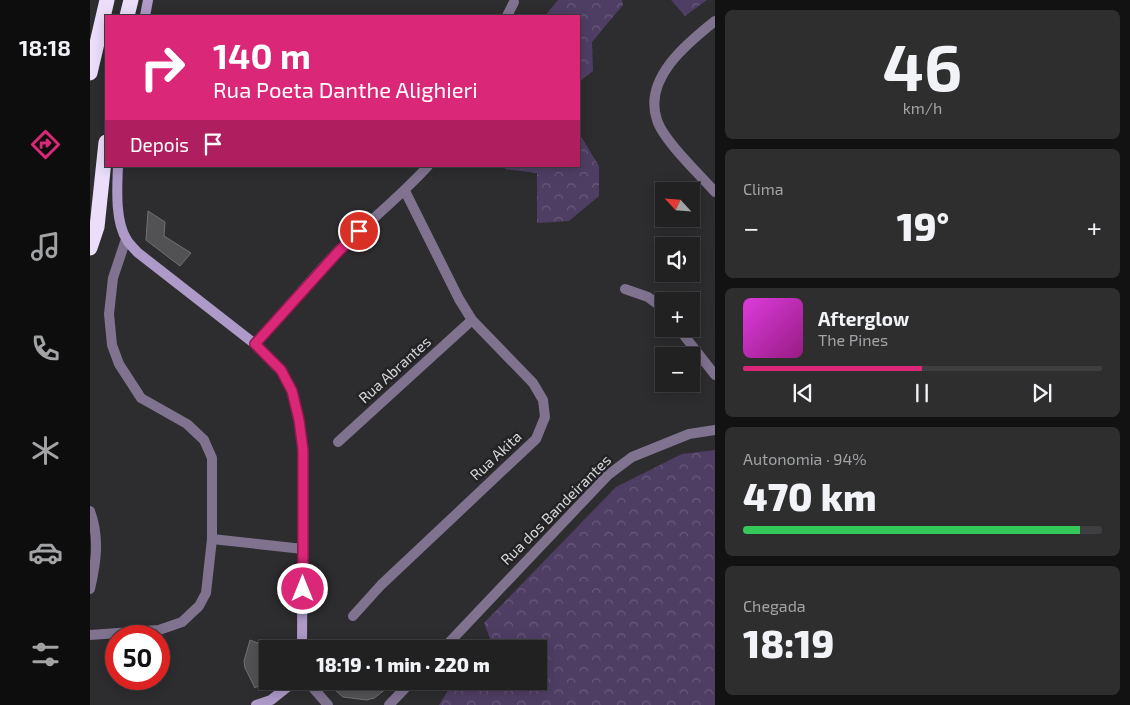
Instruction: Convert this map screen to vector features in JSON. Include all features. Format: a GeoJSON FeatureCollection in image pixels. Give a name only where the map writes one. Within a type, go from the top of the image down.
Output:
{"type":"FeatureCollection","features":[{"type":"Feature","properties":{"kind":"highway"},"geometry":{"type":"LineString","coordinates":[[90,74],[107,0]]}},
{"type":"Feature","properties":{"kind":"highway"},"geometry":{"type":"LineString","coordinates":[[127,15],[131,0]]}},
{"type":"Feature","properties":{"kind":"highway"},"geometry":{"type":"LineString","coordinates":[[91,240],[97,227],[96,192],[105,147]]}},
{"type":"Feature","properties":{"kind":"main road"},"geometry":{"type":"LineString","coordinates":[[145,15],[148,0]]}},
{"type":"Feature","properties":{"kind":"main road"},"geometry":{"type":"LineString","coordinates":[[118,167],[117,193],[120,222],[126,239],[137,252],[255,344],[281,370],[292,391],[299,420],[303,450],[302,640]]}},
{"type":"Feature","properties":{"kind":"main road"},"geometry":{"type":"LineString","coordinates":[[256,705],[271,700],[284,690]]}},
{"type":"Feature","properties":{"kind":"street"},"geometry":{"type":"LineString","coordinates":[[508,15],[514,2]]}},
{"type":"Feature","properties":{"kind":"street"},"geometry":{"type":"LineString","coordinates":[[715,21],[698,34],[665,69],[657,85],[654,101],[657,121],[666,136],[715,192]]}},
{"type":"Feature","properties":{"kind":"street"},"geometry":{"type":"LineString","coordinates":[[255,344],[338,252],[370,220],[405,191],[427,167]]}},
{"type":"Feature","properties":{"kind":"street","name":"Rua Akita"},"geometry":{"type":"LineString","coordinates":[[353,616],[381,585],[536,439],[545,417],[543,400],[533,383],[472,320],[459,299],[405,191]]}},
{"type":"Feature","properties":{"kind":"street"},"geometry":{"type":"LineString","coordinates":[[90,635],[159,630],[182,622],[199,606],[206,593],[212,539],[212,458],[204,440],[187,424],[141,398],[119,364],[112,345],[109,314],[113,278],[126,239]]}},
{"type":"Feature","properties":{"kind":"street"},"geometry":{"type":"LineString","coordinates":[[625,289],[648,297],[655,302]]}},
{"type":"Feature","properties":{"kind":"street","name":"Rua Abrantes"},"geometry":{"type":"LineString","coordinates":[[338,442],[472,320]]}},
{"type":"Feature","properties":{"kind":"street"},"geometry":{"type":"LineString","coordinates":[[685,337],[715,375]]}},
{"type":"Feature","properties":{"kind":"street","name":"Rua dos Bandeirantes"},"geometry":{"type":"LineString","coordinates":[[452,640],[608,475],[632,458],[689,434],[715,430]]}},
{"type":"Feature","properties":{"kind":"street"},"geometry":{"type":"LineString","coordinates":[[90,511],[94,521],[97,548],[90,589]]}},
{"type":"Feature","properties":{"kind":"street"},"geometry":{"type":"LineString","coordinates":[[212,539],[303,549]]}},
{"type":"Feature","properties":{"kind":"street"},"geometry":{"type":"LineString","coordinates":[[315,690],[328,705]]}},
{"type":"Feature","properties":{"kind":"street"},"geometry":{"type":"LineString","coordinates":[[388,705],[403,690]]}},
{"type":"Feature","properties":{"kind":"green space"},"geometry":{"type":"Polygon","coordinates":[[[558,0],[622,0],[623,5],[592,42],[593,71],[580,81],[580,15],[546,15],[558,0]]]}},
{"type":"Feature","properties":{"kind":"green space"},"geometry":{"type":"Polygon","coordinates":[[[671,0],[707,0],[685,16],[671,0]]]}},
{"type":"Feature","properties":{"kind":"green space"},"geometry":{"type":"Polygon","coordinates":[[[580,135],[599,166],[599,196],[569,221],[537,223],[537,173],[505,169],[505,167],[580,167],[580,135]]]}},
{"type":"Feature","properties":{"kind":"green space"},"geometry":{"type":"Polygon","coordinates":[[[715,450],[715,705],[439,705],[448,690],[547,690],[547,640],[491,640],[484,623],[616,487],[682,454],[715,450]]]}},
{"type":"Feature","properties":{"kind":"building"},"geometry":{"type":"Polygon","coordinates":[[[148,211],[165,222],[164,236],[191,253],[180,266],[146,240],[148,211]]]}},
{"type":"Feature","properties":{"kind":"building"},"geometry":{"type":"Polygon","coordinates":[[[250,640],[259,644],[259,686],[255,688],[245,668],[244,661],[250,640]]]}},
{"type":"Feature","properties":{"kind":"building"},"geometry":{"type":"Polygon","coordinates":[[[335,690],[384,690],[373,699],[343,697],[335,690]]]}},
{"type":"Feature","properties":{"kind":"route"},"geometry":{"type":"LineString","coordinates":[[303,589],[303,450],[299,420],[292,391],[281,370],[255,344],[359,231]]}}]}
